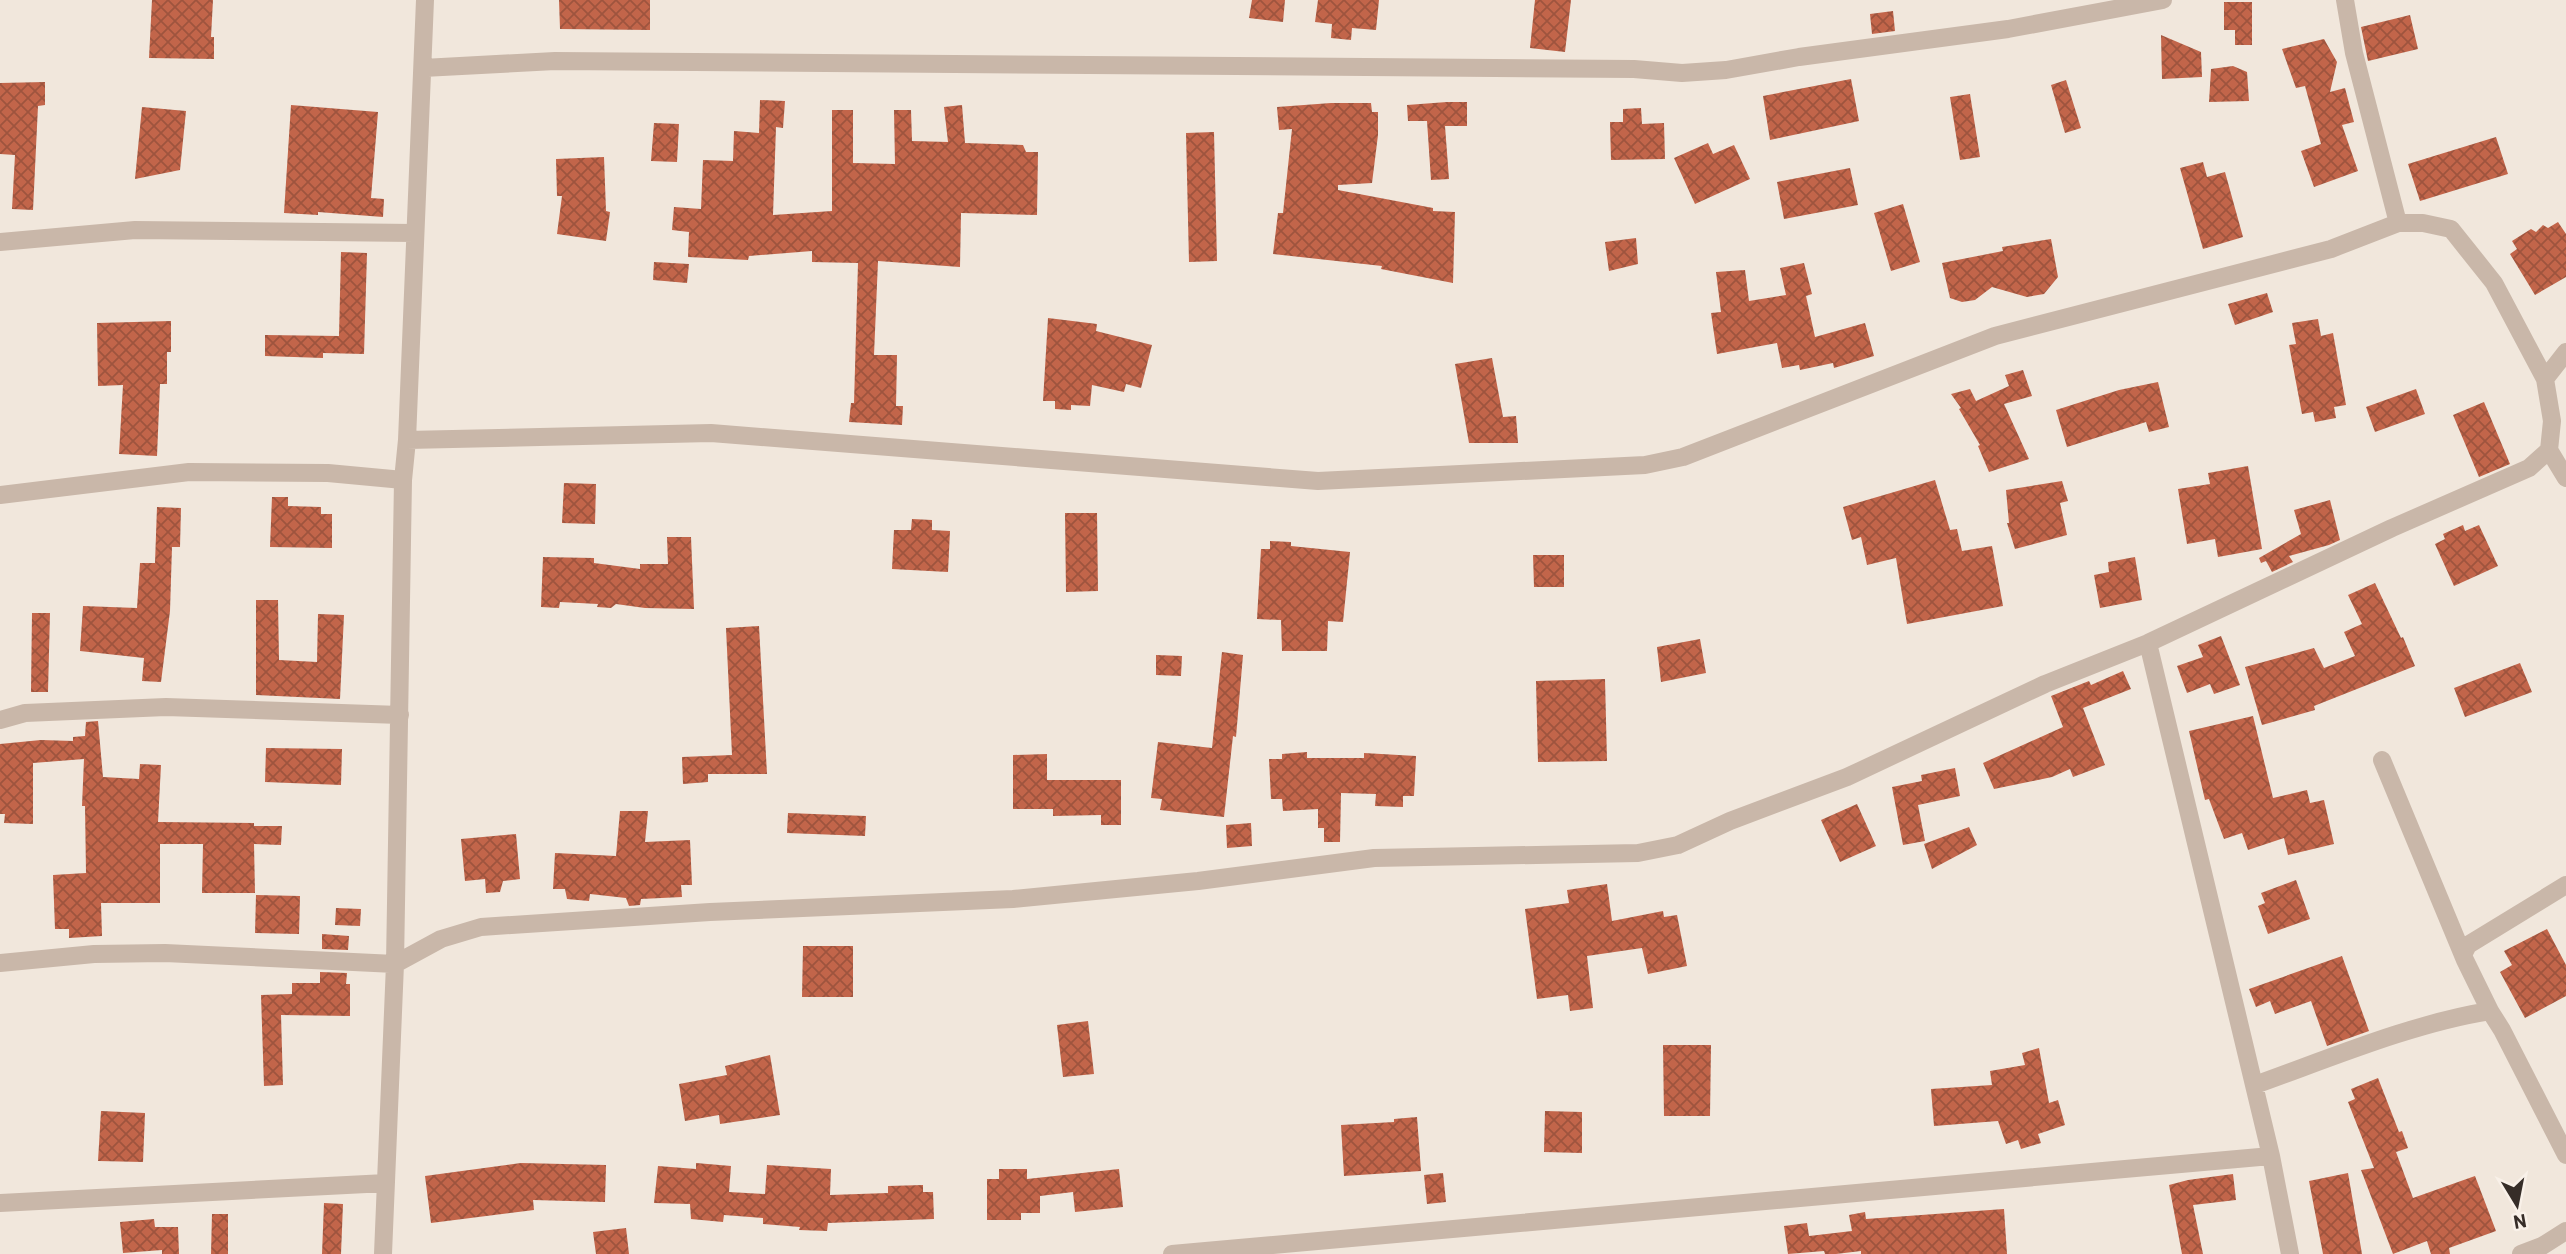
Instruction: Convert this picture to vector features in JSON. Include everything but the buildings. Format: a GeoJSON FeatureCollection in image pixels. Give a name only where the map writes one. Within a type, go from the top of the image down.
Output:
{"type":"FeatureCollection","features":[{"type":"Feature","properties":{"kind":"street"},"geometry":{"type":"LineString","coordinates":[[383,1254],[395,964],[403,480],[407,440],[425,0]]}},
{"type":"Feature","properties":{"kind":"street"},"geometry":{"type":"LineString","coordinates":[[423,68],[569,61],[1634,69],[1682,73],[1726,71],[1799,57],[2008,29],[2163,0]]}},
{"type":"Feature","properties":{"kind":"street"},"geometry":{"type":"LineString","coordinates":[[2345,0],[2354,53],[2398,223]]}},
{"type":"Feature","properties":{"kind":"street"},"geometry":{"type":"LineString","coordinates":[[407,440],[712,433],[1318,481],[1645,465],[1683,457],[1995,336],[2331,249],[2398,223],[2423,223],[2451,229],[2494,283],[2545,379],[2552,421],[2549,450],[2566,478]]}},
{"type":"Feature","properties":{"kind":"street"},"geometry":{"type":"LineString","coordinates":[[0,243],[135,230],[414,233]]}},
{"type":"Feature","properties":{"kind":"street"},"geometry":{"type":"LineString","coordinates":[[2545,379],[2566,352]]}},
{"type":"Feature","properties":{"kind":"street"},"geometry":{"type":"LineString","coordinates":[[0,963],[94,954],[165,953],[395,964],[442,939],[481,927],[709,912],[1013,899],[1198,881],[1374,858],[1638,853],[1678,845],[1730,821],[1847,777],[2045,684],[2148,643],[2392,528],[2529,468],[2549,450]]}},
{"type":"Feature","properties":{"kind":"street"},"geometry":{"type":"LineString","coordinates":[[0,495],[189,472],[328,473],[403,480]]}},
{"type":"Feature","properties":{"kind":"street"},"geometry":{"type":"LineString","coordinates":[[2148,643],[2255,1085],[2290,1254]]}},
{"type":"Feature","properties":{"kind":"street"},"geometry":{"type":"LineString","coordinates":[[0,720],[25,713],[166,706],[400,715]]}},
{"type":"Feature","properties":{"kind":"street"},"geometry":{"type":"LineString","coordinates":[[2382,760],[2465,960],[2566,1155]]}},
{"type":"Feature","properties":{"kind":"street"},"geometry":{"type":"LineString","coordinates":[[2464,953],[2468,945],[2566,885]]}},
{"type":"Feature","properties":{"kind":"street"},"geometry":{"type":"LineString","coordinates":[[2255,1085],[2464,1015],[2490,1011]]}},
{"type":"Feature","properties":{"kind":"street"},"geometry":{"type":"LineString","coordinates":[[1172,1254],[2271,1156]]}},
{"type":"Feature","properties":{"kind":"street"},"geometry":{"type":"LineString","coordinates":[[0,1203],[386,1183]]}},
{"type":"Feature","properties":{"kind":"street"},"geometry":{"type":"LineString","coordinates":[[2521,1254],[2542,1246],[2566,1231]]}}]}
